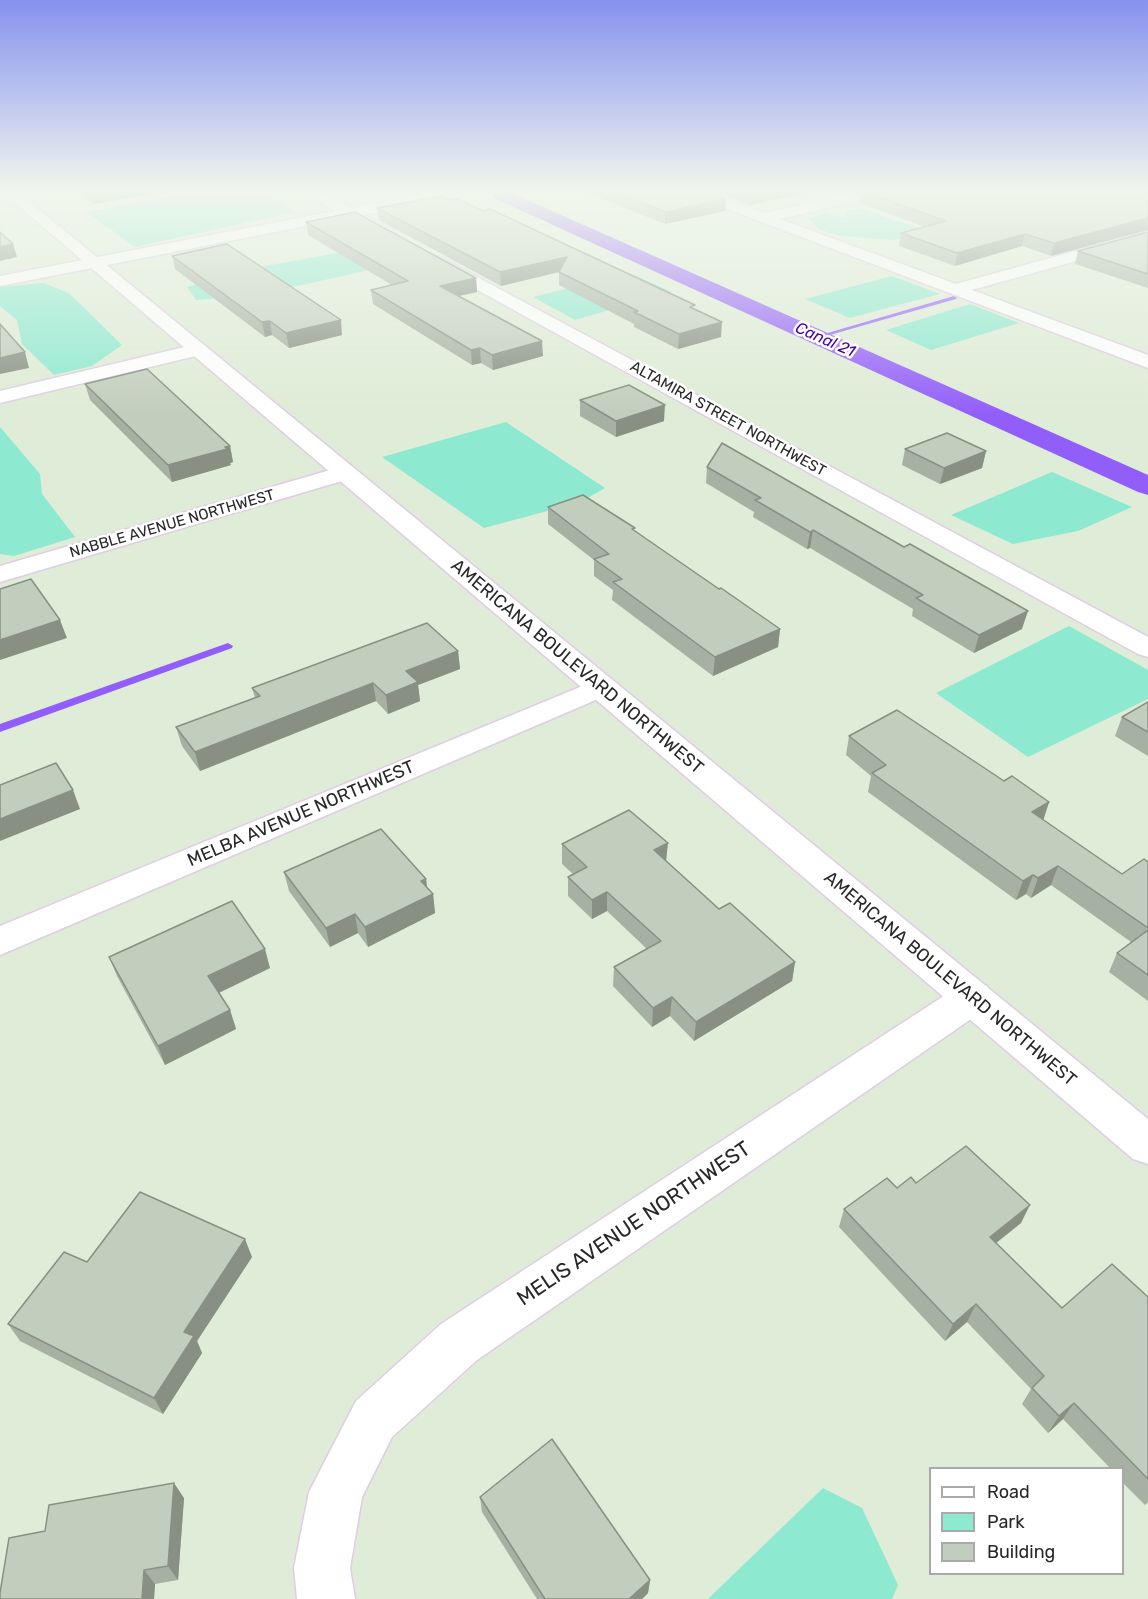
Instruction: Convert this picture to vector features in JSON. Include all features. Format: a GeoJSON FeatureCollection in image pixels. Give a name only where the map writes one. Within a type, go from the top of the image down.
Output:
{"type":"FeatureCollection","features":[{"type":"Feature","properties":{"kind":"street"},"geometry":{"type":"LineString","coordinates":[[0,281],[84,265]]}},
{"type":"Feature","properties":{"kind":"street","name":"AMERICANA BOULEVARD NORTHWEST"},"geometry":{"type":"LineString","coordinates":[[94,265],[1148,1145]]}},
{"type":"Feature","properties":{"kind":"street","name":"ALTAMIRA STREET NORTHWEST"},"geometry":{"type":"LineString","coordinates":[[444,265],[1148,648]]}},
{"type":"Feature","properties":{"kind":"street"},"geometry":{"type":"LineString","coordinates":[[886,265],[1148,362]]}},
{"type":"Feature","properties":{"kind":"street"},"geometry":{"type":"LineString","coordinates":[[953,290],[1045,265]]}},
{"type":"Feature","properties":{"kind":"street"},"geometry":{"type":"LineString","coordinates":[[0,397],[197,350]]}},
{"type":"Feature","properties":{"kind":"street","name":"NABBLE AVENUE NORTHWEST"},"geometry":{"type":"LineString","coordinates":[[0,574],[344,473]]}},
{"type":"Feature","properties":{"kind":"street","name":"MELBA AVENUE NORTHWEST"},"geometry":{"type":"LineString","coordinates":[[0,941],[602,687]]}},
{"type":"Feature","properties":{"kind":"street","name":"MELIS AVENUE NORTHWEST"},"geometry":{"type":"LineString","coordinates":[[326,1599],[322,1568],[336,1492],[374,1419],[459,1342],[973,997]]}},
{"type":"Feature","properties":{"kind":"green space"},"geometry":{"type":"Polygon","coordinates":[[[273,265],[393,265],[298,286],[222,298],[196,300],[187,287],[273,265]]]}},
{"type":"Feature","properties":{"kind":"green space"},"geometry":{"type":"Polygon","coordinates":[[[630,273],[672,292],[575,320],[533,297],[630,273]]]}},
{"type":"Feature","properties":{"kind":"green space"},"geometry":{"type":"Polygon","coordinates":[[[892,276],[940,294],[850,318],[805,299],[892,276]]]}},
{"type":"Feature","properties":{"kind":"green space"},"geometry":{"type":"Polygon","coordinates":[[[43,283],[69,293],[122,345],[92,366],[54,375],[22,344],[17,320],[0,306],[0,287],[43,283]]]}},
{"type":"Feature","properties":{"kind":"green space"},"geometry":{"type":"Polygon","coordinates":[[[970,304],[1019,323],[931,350],[886,330],[970,304]]]}},
{"type":"Feature","properties":{"kind":"green space"},"geometry":{"type":"Polygon","coordinates":[[[506,422],[605,488],[581,502],[484,528],[382,457],[506,422]]]}},
{"type":"Feature","properties":{"kind":"green space"},"geometry":{"type":"Polygon","coordinates":[[[0,427],[40,474],[42,494],[75,537],[14,556],[0,554],[0,427]]]}},
{"type":"Feature","properties":{"kind":"green space"},"geometry":{"type":"Polygon","coordinates":[[[1052,472],[1132,507],[1078,531],[1013,544],[951,515],[1052,472]]]}},
{"type":"Feature","properties":{"kind":"green space"},"geometry":{"type":"Polygon","coordinates":[[[1069,626],[1148,670],[1148,699],[1028,757],[936,693],[1069,626]]]}},
{"type":"Feature","properties":{"kind":"green space"},"geometry":{"type":"Polygon","coordinates":[[[823,1488],[862,1508],[898,1585],[892,1599],[708,1599],[823,1488]]]}},
{"type":"Feature","properties":{"kind":"building"},"geometry":{"type":"Polygon","coordinates":[[[184,265],[258,265],[341,320],[286,333],[270,321],[262,322],[184,265]]]}},
{"type":"Feature","properties":{"kind":"building"},"geometry":{"type":"Polygon","coordinates":[[[380,265],[451,265],[476,278],[440,286],[542,341],[492,355],[480,348],[471,350],[371,290],[408,281],[380,265]]]}},
{"type":"Feature","properties":{"kind":"building"},"geometry":{"type":"Polygon","coordinates":[[[486,265],[533,265],[500,272],[486,265]]]}},
{"type":"Feature","properties":{"kind":"building"},"geometry":{"type":"Polygon","coordinates":[[[563,265],[609,265],[695,305],[690,307],[722,322],[679,334],[559,272],[563,265]]]}},
{"type":"Feature","properties":{"kind":"building"},"geometry":{"type":"Polygon","coordinates":[[[1119,265],[1148,265],[1148,274],[1119,265]]]}},
{"type":"Feature","properties":{"kind":"building"},"geometry":{"type":"Polygon","coordinates":[[[0,324],[25,352],[0,358],[0,324]]]}},
{"type":"Feature","properties":{"kind":"building"},"geometry":{"type":"Polygon","coordinates":[[[147,369],[230,446],[225,447],[227,449],[168,465],[85,384],[147,369]]]}},
{"type":"Feature","properties":{"kind":"building"},"geometry":{"type":"Polygon","coordinates":[[[629,385],[665,405],[616,421],[580,400],[629,385]]]}},
{"type":"Feature","properties":{"kind":"building"},"geometry":{"type":"Polygon","coordinates":[[[947,433],[986,451],[944,468],[905,449],[947,433]]]}},
{"type":"Feature","properties":{"kind":"building"},"geometry":{"type":"Polygon","coordinates":[[[722,443],[904,547],[910,544],[1028,611],[979,635],[916,598],[923,595],[813,530],[810,532],[755,500],[761,498],[707,467],[722,443]]]}},
{"type":"Feature","properties":{"kind":"building"},"geometry":{"type":"Polygon","coordinates":[[[583,495],[635,528],[632,529],[780,629],[715,657],[613,582],[622,579],[594,559],[609,554],[548,507],[583,495]]]}},
{"type":"Feature","properties":{"kind":"building"},"geometry":{"type":"Polygon","coordinates":[[[31,579],[60,620],[0,640],[0,589],[31,579]]]}},
{"type":"Feature","properties":{"kind":"building"},"geometry":{"type":"Polygon","coordinates":[[[427,623],[458,651],[406,671],[418,682],[386,695],[373,683],[195,752],[176,727],[260,696],[252,688],[427,623]]]}},
{"type":"Feature","properties":{"kind":"building"},"geometry":{"type":"Polygon","coordinates":[[[1148,702],[1148,732],[1122,717],[1148,702]]]}},
{"type":"Feature","properties":{"kind":"building"},"geometry":{"type":"Polygon","coordinates":[[[897,710],[1004,781],[1012,776],[1049,802],[1032,812],[1122,874],[1144,859],[1148,862],[1148,928],[1058,866],[1038,878],[1033,875],[1023,881],[872,773],[886,765],[849,736],[897,710]]]}},
{"type":"Feature","properties":{"kind":"building"},"geometry":{"type":"Polygon","coordinates":[[[56,763],[73,790],[0,819],[0,785],[56,763]]]}},
{"type":"Feature","properties":{"kind":"building"},"geometry":{"type":"Polygon","coordinates":[[[629,810],[668,843],[654,850],[719,909],[730,903],[795,962],[696,1022],[672,997],[653,1008],[614,967],[661,941],[607,892],[592,900],[568,877],[587,867],[562,844],[629,810]]]}},
{"type":"Feature","properties":{"kind":"building"},"geometry":{"type":"Polygon","coordinates":[[[381,829],[426,879],[421,881],[433,894],[365,927],[355,914],[326,928],[284,872],[381,829]]]}},
{"type":"Feature","properties":{"kind":"building"},"geometry":{"type":"Polygon","coordinates":[[[232,901],[265,949],[208,976],[230,1010],[158,1046],[109,957],[232,901]]]}},
{"type":"Feature","properties":{"kind":"building"},"geometry":{"type":"Polygon","coordinates":[[[1148,930],[1148,975],[1117,953],[1148,930]]]}},
{"type":"Feature","properties":{"kind":"building"},"geometry":{"type":"Polygon","coordinates":[[[966,1146],[1030,1205],[990,1237],[1062,1308],[1112,1264],[1148,1297],[1148,1479],[1074,1403],[1059,1416],[1032,1388],[1044,1376],[976,1304],[953,1324],[844,1209],[887,1178],[897,1188],[911,1177],[916,1183],[966,1146]]]}},
{"type":"Feature","properties":{"kind":"building"},"geometry":{"type":"Polygon","coordinates":[[[140,1192],[245,1239],[184,1332],[194,1336],[154,1398],[8,1324],[64,1252],[87,1262],[140,1192]]]}},
{"type":"Feature","properties":{"kind":"building"},"geometry":{"type":"Polygon","coordinates":[[[552,1439],[650,1580],[629,1599],[545,1599],[480,1497],[552,1439]]]}},
{"type":"Feature","properties":{"kind":"building"},"geometry":{"type":"Polygon","coordinates":[[[174,1483],[168,1566],[144,1570],[142,1599],[0,1599],[9,1538],[45,1531],[49,1505],[174,1483]]]}},
{"type":"Feature","properties":{"kind":"waterway","name":"Canal 21"},"geometry":{"type":"LineString","coordinates":[[657,265],[1148,486]]}},
{"type":"Feature","properties":{"kind":"waterway"},"geometry":{"type":"LineString","coordinates":[[817,337],[954,298]]}},
{"type":"Feature","properties":{"kind":"waterway"},"geometry":{"type":"LineString","coordinates":[[0,728],[228,646]]}}]}
